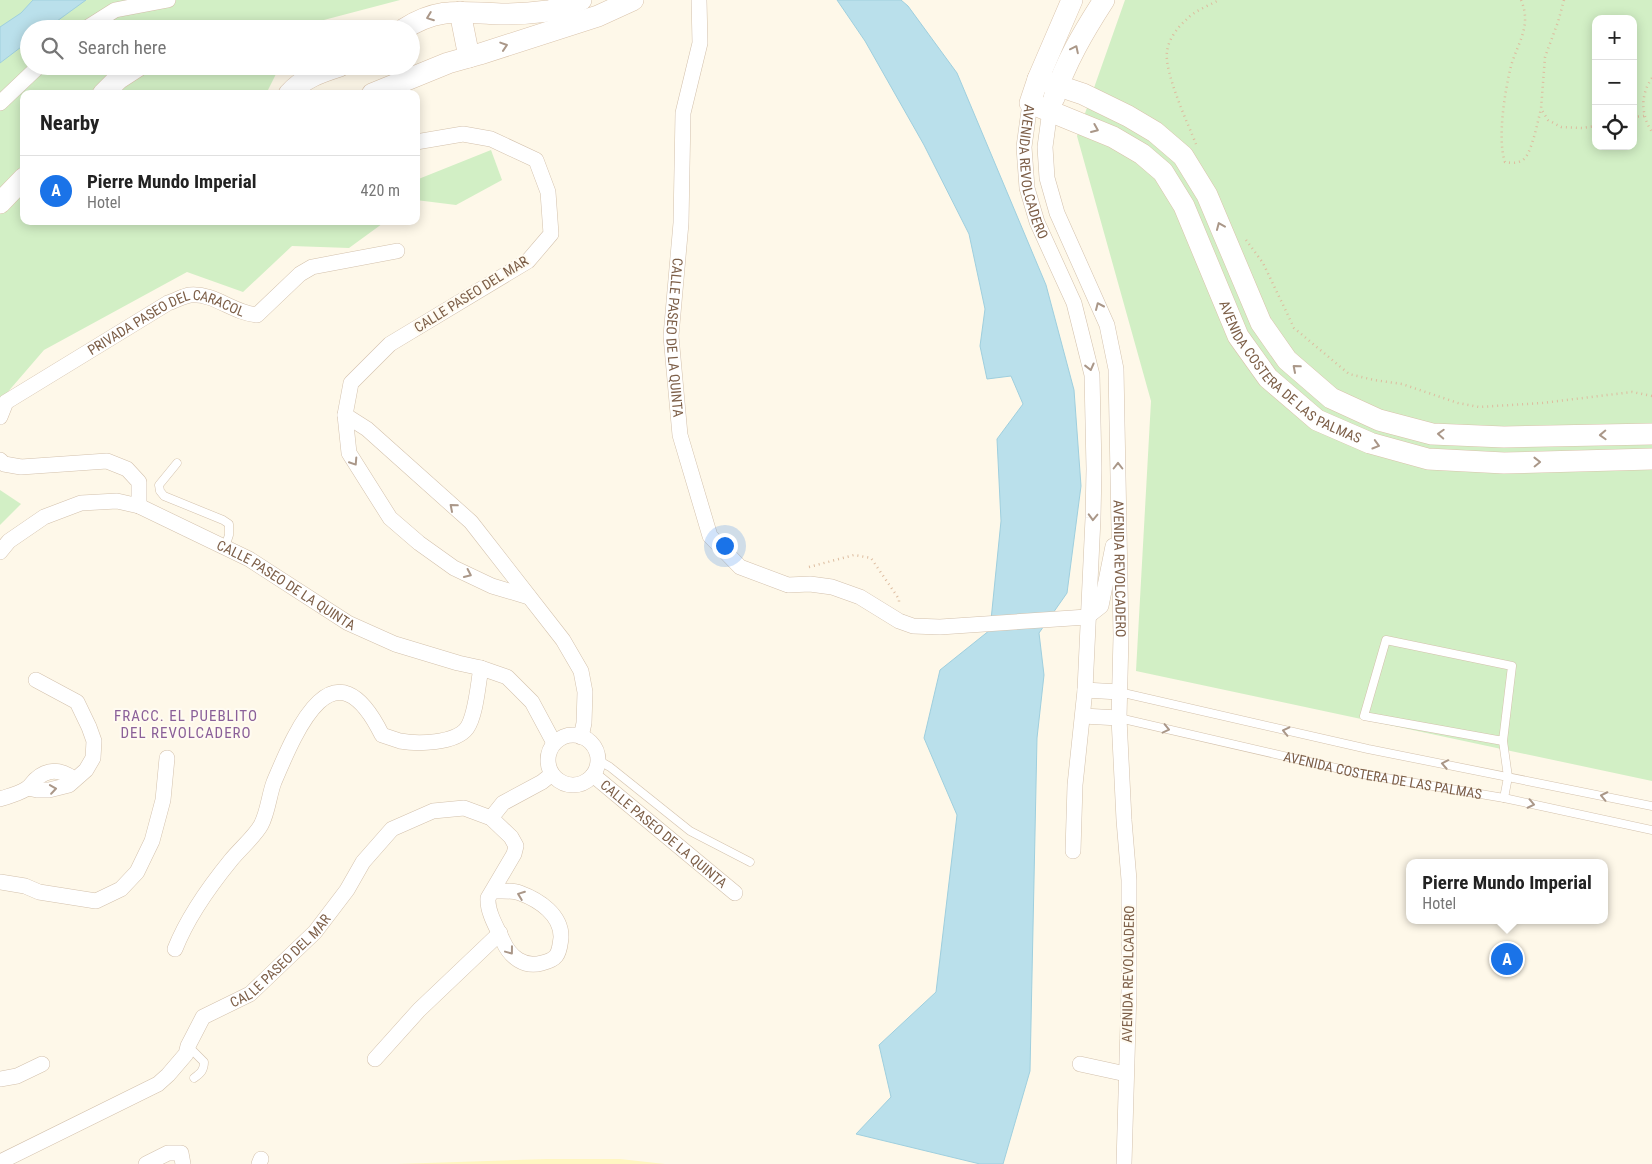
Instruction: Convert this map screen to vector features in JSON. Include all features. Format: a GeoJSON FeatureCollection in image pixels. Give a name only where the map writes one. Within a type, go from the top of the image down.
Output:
{"type":"FeatureCollection","features":[{"type":"Feature","properties":{"kind":"main road"},"geometry":{"type":"LineString","coordinates":[[420,20],[439,13],[501,14],[548,10],[581,0]]}},
{"type":"Feature","properties":{"kind":"main road"},"geometry":{"type":"LineString","coordinates":[[420,70],[469,57],[598,16],[633,0]]}},
{"type":"Feature","properties":{"kind":"main road","name":"AVENIDA REVOLCADERO"},"geometry":{"type":"LineString","coordinates":[[1030,103],[1038,79],[1072,0]]}},
{"type":"Feature","properties":{"kind":"main road","name":"AVENIDA REVOLCADERO"},"geometry":{"type":"LineString","coordinates":[[1050,110],[1058,84],[1082,35],[1104,0]]}},
{"type":"Feature","properties":{"kind":"main road"},"geometry":{"type":"LineString","coordinates":[[460,12],[469,57]]}},
{"type":"Feature","properties":{"kind":"main road"},"geometry":{"type":"LineString","coordinates":[[107,90],[123,75]]}},
{"type":"Feature","properties":{"kind":"main road"},"geometry":{"type":"LineString","coordinates":[[292,90],[296,85],[312,75]]}},
{"type":"Feature","properties":{"kind":"main road"},"geometry":{"type":"LineString","coordinates":[[378,90],[402,75]]}},
{"type":"Feature","properties":{"kind":"main road","name":"AVENIDA COSTERA DE LAS PALMAS"},"geometry":{"type":"LineString","coordinates":[[1038,79],[1058,84],[1083,94],[1128,116],[1155,132],[1183,156],[1207,195],[1261,323],[1287,360],[1331,398],[1379,420],[1432,434],[1504,437],[1652,434]]}},
{"type":"Feature","properties":{"kind":"main road","name":"AVENIDA COSTERA DE LAS PALMAS"},"geometry":{"type":"LineString","coordinates":[[1030,103],[1113,137],[1142,154],[1163,172],[1184,206],[1238,336],[1268,378],[1317,420],[1370,444],[1428,459],[1504,463],[1652,459]]}},
{"type":"Feature","properties":{"kind":"main road"},"geometry":{"type":"LineString","coordinates":[[0,203],[20,182]]}},
{"type":"Feature","properties":{"kind":"street"},"geometry":{"type":"LineString","coordinates":[[100,20],[116,10],[168,0]]}},
{"type":"Feature","properties":{"kind":"street","name":"CALLE PASEO DE LA QUINTA"},"geometry":{"type":"LineString","coordinates":[[699,0],[700,43],[683,112],[681,223],[671,336],[680,435],[710,536],[740,567],[788,585],[810,584],[832,587],[860,597],[906,623]]}},
{"type":"Feature","properties":{"kind":"street"},"geometry":{"type":"LineString","coordinates":[[0,103],[30,75]]}},
{"type":"Feature","properties":{"kind":"street","name":"AVENIDA REVOLCADERO"},"geometry":{"type":"LineString","coordinates":[[1030,103],[1024,148],[1027,188],[1037,222],[1074,303],[1092,375],[1094,469],[1085,690],[1075,785],[1073,851]]}},
{"type":"Feature","properties":{"kind":"street","name":"AVENIDA REVOLCADERO"},"geometry":{"type":"LineString","coordinates":[[1050,110],[1044,148],[1048,178],[1057,213],[1107,325],[1114,360],[1117,401],[1121,636],[1119,718],[1129,880],[1124,1164]]}},
{"type":"Feature","properties":{"kind":"street","name":"CALLE PASEO DEL MAR"},"geometry":{"type":"LineString","coordinates":[[420,141],[462,134],[491,140],[536,160],[548,192],[551,234],[528,262],[390,344],[351,383],[345,415],[349,453],[390,518],[419,543],[454,568],[492,586],[529,597]]}},
{"type":"Feature","properties":{"kind":"street"},"geometry":{"type":"LineString","coordinates":[[1037,222],[1057,213]]}},
{"type":"Feature","properties":{"kind":"street","name":"PRIVADA PASEO DEL CARACOL"},"geometry":{"type":"LineString","coordinates":[[0,417],[6,402],[168,304],[188,295],[207,295],[247,314],[257,315],[300,274],[312,267],[397,251]]}},
{"type":"Feature","properties":{"kind":"street"},"geometry":{"type":"LineString","coordinates":[[345,415],[367,429],[471,522],[563,640],[581,671],[584,692],[584,723],[581,737]]}},
{"type":"Feature","properties":{"kind":"street"},"geometry":{"type":"LineString","coordinates":[[0,460],[4,464],[21,467],[107,461],[127,469],[139,482],[139,506]]}},
{"type":"Feature","properties":{"kind":"street","name":"CALLE PASEO DE LA QUINTA"},"geometry":{"type":"LineString","coordinates":[[0,552],[9,541],[44,517],[81,503],[117,501],[139,506],[249,559],[348,623],[395,644],[507,677],[532,702],[554,744]]}},
{"type":"Feature","properties":{"kind":"street"},"geometry":{"type":"LineString","coordinates":[[906,623],[940,627],[1088,617],[1101,606],[1119,515]]}},
{"type":"Feature","properties":{"kind":"street"},"geometry":{"type":"LineString","coordinates":[[175,949],[183,929],[208,888],[261,826],[274,782],[294,737],[312,707],[326,695],[342,692],[366,708],[382,734],[400,741],[443,741],[456,737],[467,728],[473,712],[481,668]]}},
{"type":"Feature","properties":{"kind":"street"},"geometry":{"type":"LineString","coordinates":[[0,800],[28,788],[43,774],[52,770],[61,771],[74,779],[86,770],[93,758],[94,741],[90,727],[77,702],[36,680]]}},
{"type":"Feature","properties":{"kind":"street","name":"AVENIDA COSTERA DE LAS PALMAS"},"geometry":{"type":"LineString","coordinates":[[1085,690],[1119,692]]}},
{"type":"Feature","properties":{"kind":"street","name":"AVENIDA COSTERA DE LAS PALMAS"},"geometry":{"type":"LineString","coordinates":[[1083,716],[1119,718]]}},
{"type":"Feature","properties":{"kind":"street"},"geometry":{"type":"LineString","coordinates":[[571,736],[581,737],[590,742],[596,750],[598,760],[593,775],[580,784],[572,786],[564,784],[552,774],[548,762],[551,749],[562,738],[571,736]]}},
{"type":"Feature","properties":{"kind":"street"},"geometry":{"type":"LineString","coordinates":[[0,882],[25,886],[39,892],[96,901],[121,889],[137,872],[152,841],[163,800],[167,758]]}},
{"type":"Feature","properties":{"kind":"street"},"geometry":{"type":"LineString","coordinates":[[493,892],[519,893],[544,906],[556,917],[561,933],[560,946],[555,957],[535,965],[523,963],[514,957],[506,948],[488,906],[488,898],[514,854],[516,846],[511,837],[491,818],[503,803],[542,782],[552,774]]}},
{"type":"Feature","properties":{"kind":"street","name":"CALLE PASEO DE LA QUINTA"},"geometry":{"type":"LineString","coordinates":[[593,775],[735,893]]}},
{"type":"Feature","properties":{"kind":"street","name":"CALLE PASEO DEL MAR"},"geometry":{"type":"LineString","coordinates":[[0,1162],[158,1084],[186,1054],[188,1046],[203,1017],[250,994],[315,932],[347,890],[363,862],[392,829],[433,811],[464,808],[491,818]]}},
{"type":"Feature","properties":{"kind":"street"},"geometry":{"type":"LineString","coordinates":[[375,1059],[419,1010],[500,933]]}},
{"type":"Feature","properties":{"kind":"street"},"geometry":{"type":"LineString","coordinates":[[0,1079],[17,1076],[42,1064]]}},
{"type":"Feature","properties":{"kind":"street"},"geometry":{"type":"LineString","coordinates":[[1080,1064],[1126,1074]]}},
{"type":"Feature","properties":{"kind":"street"},"geometry":{"type":"LineString","coordinates":[[146,1164],[168,1153],[180,1153],[184,1164]]}},
{"type":"Feature","properties":{"kind":"lane"},"geometry":{"type":"LineString","coordinates":[[177,463],[159,485],[160,491],[164,496],[224,520],[229,524],[229,535],[225,547]]}},
{"type":"Feature","properties":{"kind":"lane"},"geometry":{"type":"LineString","coordinates":[[1503,741],[1364,716],[1386,640],[1512,666],[1503,741],[1508,776],[1504,798]]}},
{"type":"Feature","properties":{"kind":"lane","name":"AVENIDA COSTERA DE LAS PALMAS"},"geometry":{"type":"LineString","coordinates":[[1119,692],[1368,749],[1652,806]]}},
{"type":"Feature","properties":{"kind":"lane","name":"AVENIDA COSTERA DE LAS PALMAS"},"geometry":{"type":"LineString","coordinates":[[1119,718],[1362,774],[1504,798],[1652,830]]}},
{"type":"Feature","properties":{"kind":"lane"},"geometry":{"type":"LineString","coordinates":[[598,760],[610,767],[690,831],[750,862]]}},
{"type":"Feature","properties":{"kind":"lane"},"geometry":{"type":"LineString","coordinates":[[188,1046],[204,1062],[204,1068],[194,1078]]}},
{"type":"Feature","properties":{"kind":"path"},"geometry":{"type":"LineString","coordinates":[[1198,148],[1170,75],[1166,53],[1174,33],[1187,18],[1219,0]]}},
{"type":"Feature","properties":{"kind":"path"},"geometry":{"type":"LineString","coordinates":[[1521,0],[1525,10],[1525,26],[1511,66],[1501,132],[1501,152],[1504,162],[1514,164],[1524,159],[1531,147],[1541,108],[1545,57],[1564,0]]}},
{"type":"Feature","properties":{"kind":"path"},"geometry":{"type":"LineString","coordinates":[[1652,78],[1648,84],[1642,106],[1647,124],[1652,132]]}},
{"type":"Feature","properties":{"kind":"path"},"geometry":{"type":"LineString","coordinates":[[1541,108],[1548,120],[1561,127],[1592,127]]}},
{"type":"Feature","properties":{"kind":"path"},"geometry":{"type":"LineString","coordinates":[[1637,117],[1645,116]]}},
{"type":"Feature","properties":{"kind":"path"},"geometry":{"type":"LineString","coordinates":[[1243,236],[1262,263],[1294,328],[1349,374],[1402,384],[1458,403],[1479,407],[1542,403],[1632,392],[1652,396]]}},
{"type":"Feature","properties":{"kind":"path"},"geometry":{"type":"LineString","coordinates":[[809,567],[854,555],[871,558],[899,600],[906,623]]}},
{"type":"Feature","properties":{"kind":"green space"},"geometry":{"type":"Polygon","coordinates":[[[0,0],[400,0],[324,20],[20,20],[20,75],[276,75],[268,90],[20,90],[20,225],[381,225],[349,248],[292,246],[243,292],[187,272],[44,350],[0,401],[0,0]]]}},
{"type":"Feature","properties":{"kind":"green space"},"geometry":{"type":"Polygon","coordinates":[[[1125,0],[1652,0],[1652,781],[1136,671],[1151,401],[1077,136],[1125,0]]]}},
{"type":"Feature","properties":{"kind":"green space"},"geometry":{"type":"Polygon","coordinates":[[[491,150],[502,180],[456,205],[420,200],[420,178],[491,150]]]}},
{"type":"Feature","properties":{"kind":"green space"},"geometry":{"type":"Polygon","coordinates":[[[0,490],[21,504],[0,525],[0,490]]]}},
{"type":"Feature","properties":{"kind":"sand"},"geometry":{"type":"Polygon","coordinates":[[[547,1159],[620,1159],[665,1164],[397,1164],[547,1159]]]}},
{"type":"Feature","properties":{"kind":"water"},"geometry":{"type":"Polygon","coordinates":[[[33,0],[86,0],[58,20],[20,20],[20,48],[0,63],[0,27],[21,13],[33,0]]]}},
{"type":"Feature","properties":{"kind":"water"},"geometry":{"type":"Polygon","coordinates":[[[837,0],[901,0],[908,6],[957,73],[1046,285],[1074,390],[1081,486],[1067,593],[1039,633],[1044,675],[1037,738],[1030,1071],[1003,1164],[980,1164],[856,1134],[891,1097],[879,1045],[936,992],[957,815],[924,738],[940,670],[990,630],[1001,521],[997,439],[1023,404],[1011,376],[987,379],[980,346],[985,309],[969,234],[924,145],[865,41],[837,0]]]}},
{"type":"Feature","properties":{"kind":"place","name":"Pierre Mundo Imperial"},"geometry":{"type":"Point","coordinates":[1507,959]}},
{"type":"Feature","properties":{"kind":"district","name":"FRACC. EL PUEBLITO DEL REVOLCADERO"},"geometry":{"type":"Point","coordinates":[186,724]}}]}
